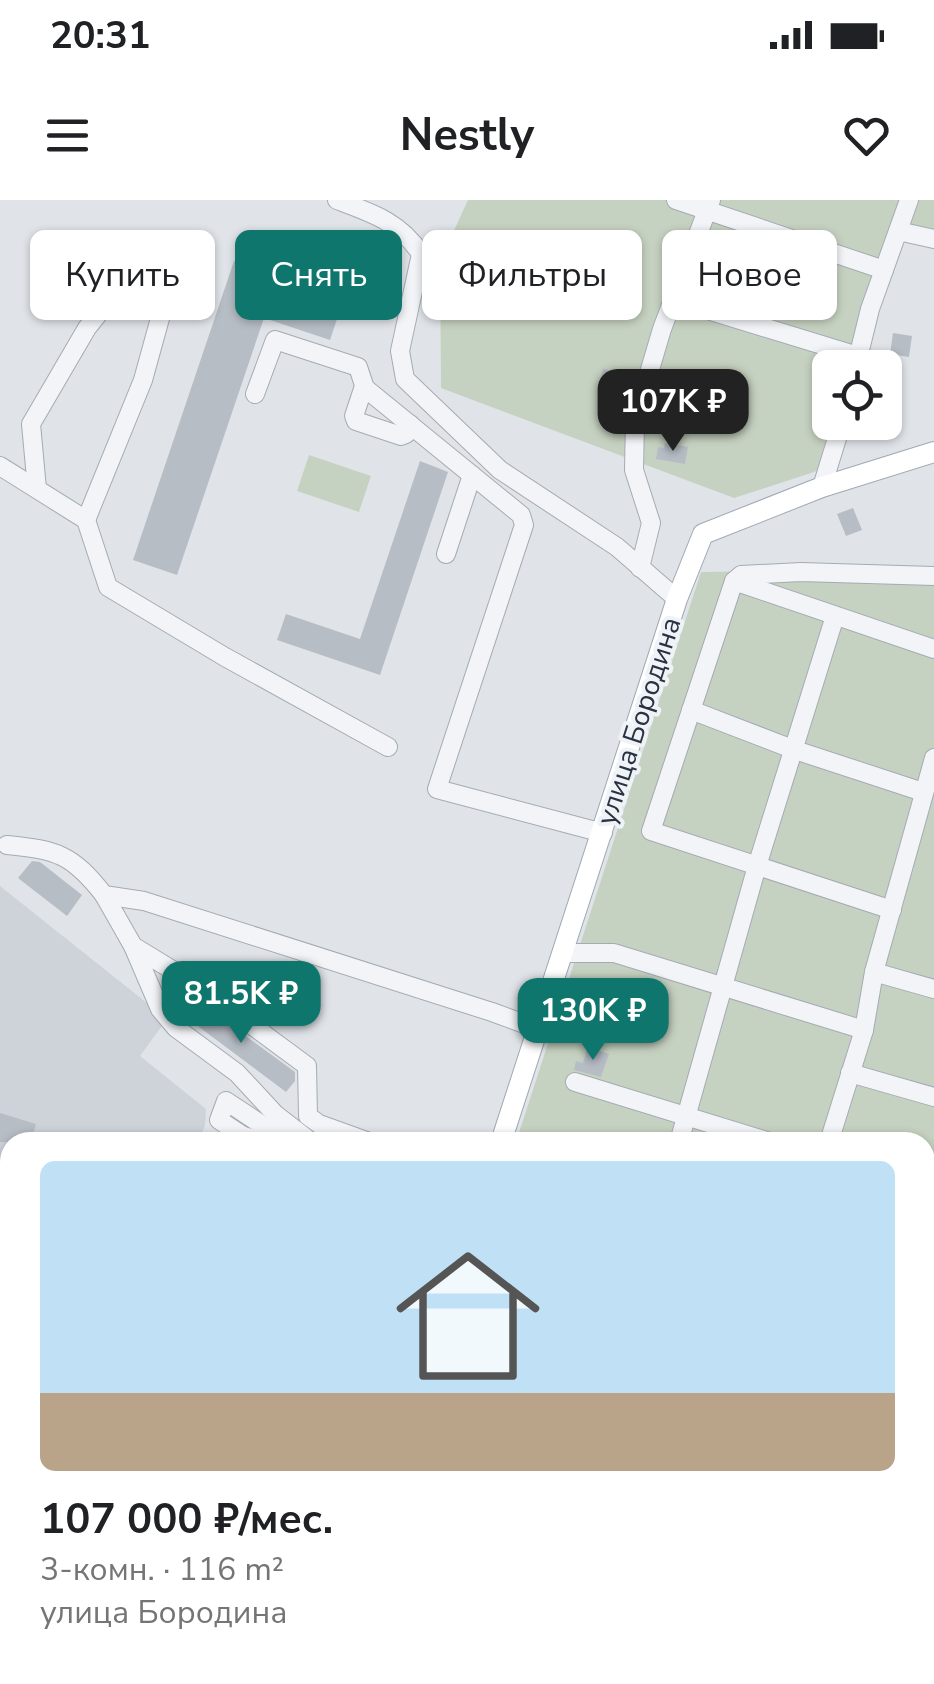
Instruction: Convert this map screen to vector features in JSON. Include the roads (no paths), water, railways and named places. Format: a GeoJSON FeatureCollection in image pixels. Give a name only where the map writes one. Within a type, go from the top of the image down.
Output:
{"type":"FeatureCollection","features":[{"type":"Feature","properties":{"kind":"main road","name":"улица Бородина"},"geometry":{"type":"LineString","coordinates":[[505,1132],[677,600],[703,534],[822,487],[934,452]]}},
{"type":"Feature","properties":{"kind":"street"},"geometry":{"type":"LineString","coordinates":[[337,200],[384,217],[408,235],[421,254],[400,350],[405,379],[500,470],[617,547],[677,600]]}},
{"type":"Feature","properties":{"kind":"street"},"geometry":{"type":"LineString","coordinates":[[676,200],[710,206],[884,270]]}},
{"type":"Feature","properties":{"kind":"street"},"geometry":{"type":"LineString","coordinates":[[861,350],[909,200]]}},
{"type":"Feature","properties":{"kind":"street"},"geometry":{"type":"LineString","coordinates":[[701,230],[710,206]]}},
{"type":"Feature","properties":{"kind":"street"},"geometry":{"type":"LineString","coordinates":[[898,231],[934,239]]}},
{"type":"Feature","properties":{"kind":"street"},"geometry":{"type":"LineString","coordinates":[[37,489],[31,424],[87,328],[138,264],[162,311],[143,380],[86,520]]}},
{"type":"Feature","properties":{"kind":"street"},"geometry":{"type":"LineString","coordinates":[[640,568],[651,523],[634,470],[634,420],[666,320]]}},
{"type":"Feature","properties":{"kind":"street"},"geometry":{"type":"LineString","coordinates":[[734,320],[822,350]]}},
{"type":"Feature","properties":{"kind":"street"},"geometry":{"type":"LineString","coordinates":[[255,394],[275,340],[358,367],[364,386],[521,515],[524,525],[437,789],[603,833]]}},
{"type":"Feature","properties":{"kind":"street"},"geometry":{"type":"LineString","coordinates":[[364,386],[354,416],[356,421],[402,436],[410,424]]}},
{"type":"Feature","properties":{"kind":"street"},"geometry":{"type":"LineString","coordinates":[[822,487],[836,440]]}},
{"type":"Feature","properties":{"kind":"street"},"geometry":{"type":"LineString","coordinates":[[0,466],[86,520],[108,587],[388,747]]}},
{"type":"Feature","properties":{"kind":"street"},"geometry":{"type":"LineString","coordinates":[[446,554],[472,475]]}},
{"type":"Feature","properties":{"kind":"street"},"geometry":{"type":"LineString","coordinates":[[892,910],[651,831],[734,582],[740,575],[801,572],[934,576]]}},
{"type":"Feature","properties":{"kind":"street"},"geometry":{"type":"LineString","coordinates":[[734,582],[934,650]]}},
{"type":"Feature","properties":{"kind":"street"},"geometry":{"type":"LineString","coordinates":[[682,1132],[757,866],[836,616]]}},
{"type":"Feature","properties":{"kind":"street"},"geometry":{"type":"LineString","coordinates":[[691,710],[795,750],[924,792]]}},
{"type":"Feature","properties":{"kind":"street"},"geometry":{"type":"LineString","coordinates":[[833,1132],[864,1030],[874,972],[934,758]]}},
{"type":"Feature","properties":{"kind":"street"},"geometry":{"type":"LineString","coordinates":[[914,822],[934,828]]}},
{"type":"Feature","properties":{"kind":"street"},"geometry":{"type":"LineString","coordinates":[[7,845],[52,849],[85,870],[104,894],[133,946],[160,1009],[176,1028],[237,1073],[297,1132]]}},
{"type":"Feature","properties":{"kind":"street"},"geometry":{"type":"LineString","coordinates":[[104,894],[144,902],[538,1030]]}},
{"type":"Feature","properties":{"kind":"street"},"geometry":{"type":"LineString","coordinates":[[133,946],[200,986],[306,1066],[308,1116],[341,1132]]}},
{"type":"Feature","properties":{"kind":"street"},"geometry":{"type":"LineString","coordinates":[[565,953],[614,953],[864,1030]]}},
{"type":"Feature","properties":{"kind":"street"},"geometry":{"type":"LineString","coordinates":[[874,972],[934,989]]}},
{"type":"Feature","properties":{"kind":"street"},"geometry":{"type":"LineString","coordinates":[[850,1073],[934,1098]]}},
{"type":"Feature","properties":{"kind":"street"},"geometry":{"type":"LineString","coordinates":[[574,1082],[735,1132]]}},
{"type":"Feature","properties":{"kind":"street"},"geometry":{"type":"LineString","coordinates":[[235,1132],[220,1120],[226,1101],[273,1132]]}}]}
